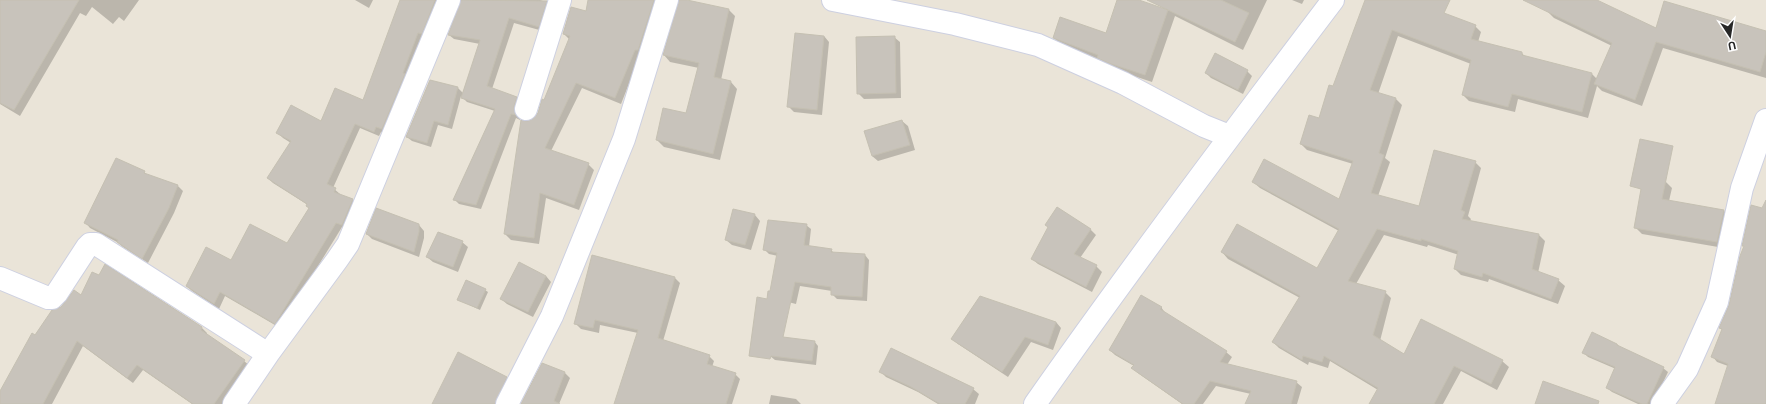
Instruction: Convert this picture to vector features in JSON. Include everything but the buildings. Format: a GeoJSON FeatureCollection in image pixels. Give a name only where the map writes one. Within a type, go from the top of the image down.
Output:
{"type":"FeatureCollection","features":[{"type":"Feature","properties":{"kind":"street"},"geometry":{"type":"LineString","coordinates":[[234,404],[268,354],[348,244],[450,0]]}},
{"type":"Feature","properties":{"kind":"street"},"geometry":{"type":"LineString","coordinates":[[526,109],[560,0]]}},
{"type":"Feature","properties":{"kind":"street"},"geometry":{"type":"LineString","coordinates":[[507,404],[552,316],[624,139],[667,0]]}},
{"type":"Feature","properties":{"kind":"street"},"geometry":{"type":"LineString","coordinates":[[1035,404],[1091,324],[1229,136],[1333,0]]}},
{"type":"Feature","properties":{"kind":"street"},"geometry":{"type":"LineString","coordinates":[[844,1],[955,24],[1038,45],[1123,83],[1204,126],[1229,136]]}},
{"type":"Feature","properties":{"kind":"street"},"geometry":{"type":"LineString","coordinates":[[1662,404],[1687,369],[1717,302],[1742,188],[1766,120]]}},
{"type":"Feature","properties":{"kind":"street"},"geometry":{"type":"LineString","coordinates":[[0,278],[48,298],[52,298],[57,293],[87,247],[90,244],[96,244],[268,354]]}}]}
